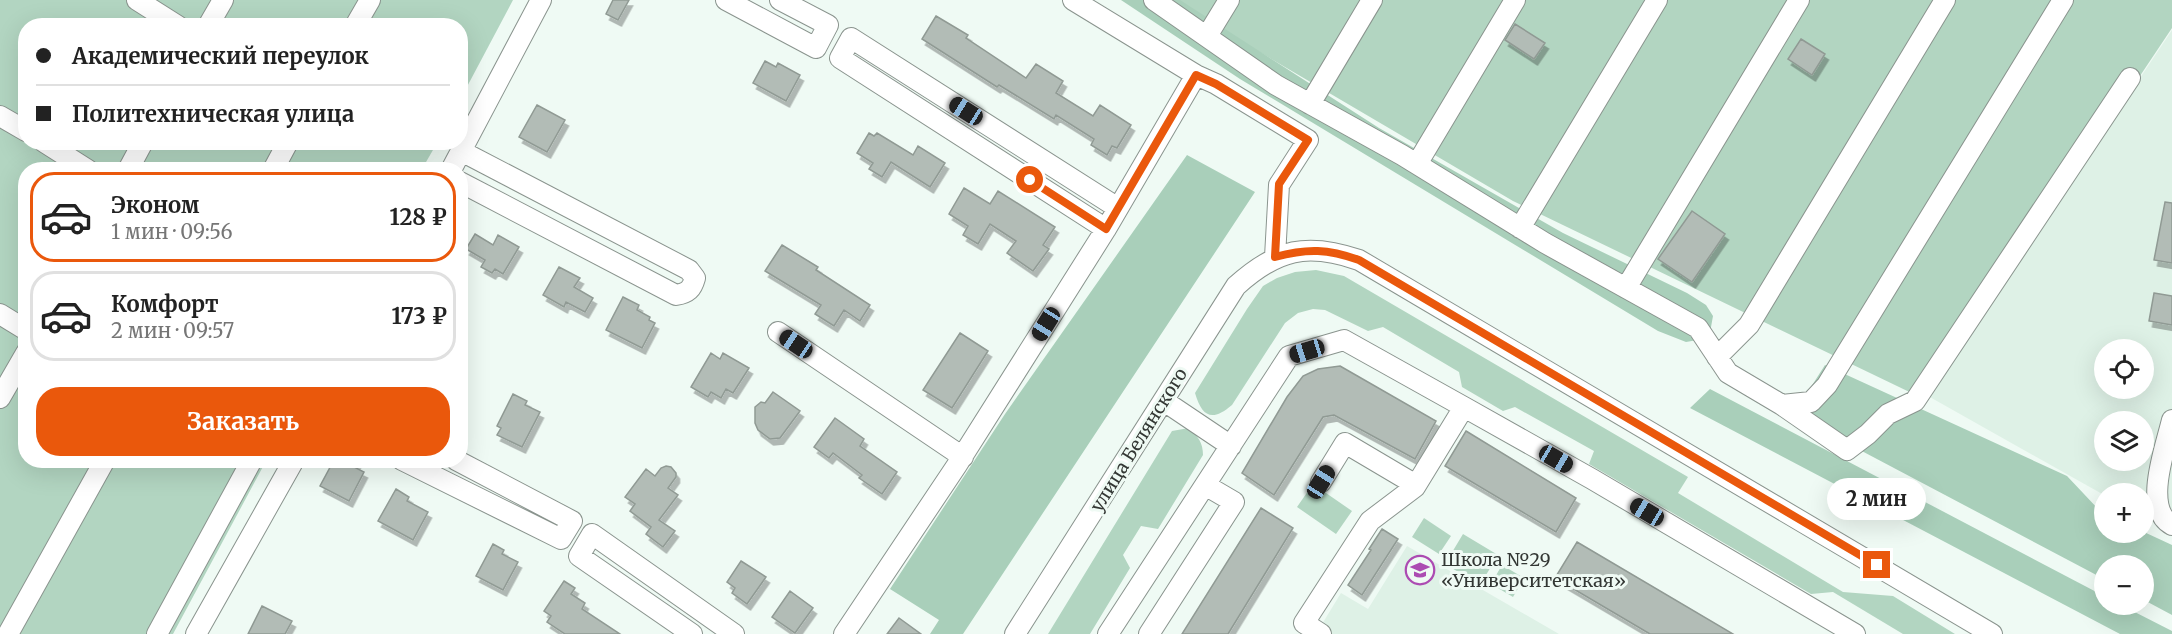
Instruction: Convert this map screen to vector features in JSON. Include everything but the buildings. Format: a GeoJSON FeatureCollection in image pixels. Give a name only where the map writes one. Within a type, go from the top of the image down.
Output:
{"type":"FeatureCollection","features":[{"type":"Feature","properties":{"kind":"street"},"geometry":{"type":"LineString","coordinates":[[137,0],[165,18]]}},
{"type":"Feature","properties":{"kind":"street"},"geometry":{"type":"LineString","coordinates":[[213,18],[223,0]]}},
{"type":"Feature","properties":{"kind":"street"},"geometry":{"type":"LineString","coordinates":[[360,18],[370,0]]}},
{"type":"Feature","properties":{"kind":"street"},"geometry":{"type":"LineString","coordinates":[[468,136],[541,0]]}},
{"type":"Feature","properties":{"kind":"street"},"geometry":{"type":"LineString","coordinates":[[726,0],[816,48],[828,25],[780,0]]}},
{"type":"Feature","properties":{"kind":"street"},"geometry":{"type":"LineString","coordinates":[[1073,0],[1308,140],[1279,184],[1275,257],[1311,250],[1337,252],[1359,260],[1992,634]]}},
{"type":"Feature","properties":{"kind":"street"},"geometry":{"type":"LineString","coordinates":[[1154,0],[1276,85],[1417,164],[1520,228],[1698,328],[1728,373],[1782,405],[1847,450],[1868,434],[1888,414],[1915,401],[2130,78]]}},
{"type":"Feature","properties":{"kind":"street"},"geometry":{"type":"LineString","coordinates":[[1207,36],[1229,0]]}},
{"type":"Feature","properties":{"kind":"street"},"geometry":{"type":"LineString","coordinates":[[1310,104],[1372,0]]}},
{"type":"Feature","properties":{"kind":"street"},"geometry":{"type":"LineString","coordinates":[[1417,164],[1515,0]]}},
{"type":"Feature","properties":{"kind":"street"},"geometry":{"type":"LineString","coordinates":[[1520,228],[1657,0]]}},
{"type":"Feature","properties":{"kind":"street"},"geometry":{"type":"LineString","coordinates":[[1626,288],[1799,0]]}},
{"type":"Feature","properties":{"kind":"street"},"geometry":{"type":"LineString","coordinates":[[1717,357],[1749,325],[1945,0]]}},
{"type":"Feature","properties":{"kind":"street"},"geometry":{"type":"LineString","coordinates":[[1782,405],[1811,402],[1827,385],[2063,0]]}},
{"type":"Feature","properties":{"kind":"street"},"geometry":{"type":"LineString","coordinates":[[1106,229],[840,58],[851,38],[1118,208]]}},
{"type":"Feature","properties":{"kind":"street"},"geometry":{"type":"LineString","coordinates":[[844,634],[963,457],[1106,229],[1196,75]]}},
{"type":"Feature","properties":{"kind":"street"},"geometry":{"type":"LineString","coordinates":[[0,116],[18,126]]}},
{"type":"Feature","properties":{"kind":"street"},"geometry":{"type":"LineString","coordinates":[[56,150],[75,162]]}},
{"type":"Feature","properties":{"kind":"street"},"geometry":{"type":"LineString","coordinates":[[455,162],[460,151],[689,270],[695,278],[692,286],[686,294],[676,295],[468,186]]}},
{"type":"Feature","properties":{"kind":"street","name":"улица Белянского"},"geometry":{"type":"LineString","coordinates":[[1015,634],[1236,286],[1255,269],[1275,257]]}},
{"type":"Feature","properties":{"kind":"street"},"geometry":{"type":"LineString","coordinates":[[0,314],[18,325]]}},
{"type":"Feature","properties":{"kind":"street"},"geometry":{"type":"LineString","coordinates":[[778,332],[963,457]]}},
{"type":"Feature","properties":{"kind":"street"},"geometry":{"type":"LineString","coordinates":[[1111,633],[1289,356],[1344,340],[1582,474],[1854,634]]}},
{"type":"Feature","properties":{"kind":"street"},"geometry":{"type":"LineString","coordinates":[[0,398],[18,366]]}},
{"type":"Feature","properties":{"kind":"street"},"geometry":{"type":"LineString","coordinates":[[1164,401],[1231,446]]}},
{"type":"Feature","properties":{"kind":"street"},"geometry":{"type":"LineString","coordinates":[[1321,634],[1304,623],[1370,521],[1416,484],[1464,407]]}},
{"type":"Feature","properties":{"kind":"street"},"geometry":{"type":"LineString","coordinates":[[2172,420],[2156,493],[2159,510],[2165,521],[2172,525]]}},
{"type":"Feature","properties":{"kind":"street"},"geometry":{"type":"LineString","coordinates":[[1321,482],[1345,443],[1416,484]]}},
{"type":"Feature","properties":{"kind":"street"},"geometry":{"type":"LineString","coordinates":[[418,468],[561,539],[572,521],[468,466]]}},
{"type":"Feature","properties":{"kind":"street"},"geometry":{"type":"LineString","coordinates":[[8,634],[101,468]]}},
{"type":"Feature","properties":{"kind":"street"},"geometry":{"type":"LineString","coordinates":[[157,634],[248,468]]}},
{"type":"Feature","properties":{"kind":"street"},"geometry":{"type":"LineString","coordinates":[[196,634],[289,468]]}},
{"type":"Feature","properties":{"kind":"street"},"geometry":{"type":"LineString","coordinates":[[1149,634],[1234,502],[1205,485]]}},
{"type":"Feature","properties":{"kind":"street"},"geometry":{"type":"LineString","coordinates":[[692,634],[579,556],[592,534],[734,634]]}},
{"type":"Feature","properties":{"kind":"shaded area"},"geometry":{"type":"Polygon","coordinates":[[[2172,30],[2172,531],[2154,522],[2154,483],[2094,483],[2094,489],[1928,396],[2172,30]]]}},
{"type":"Feature","properties":{"kind":"shaded area","name":"Школа №29 «Университетская»"},"geometry":{"type":"Polygon","coordinates":[[[1407,546],[1559,634],[1316,634],[1341,593],[1368,609],[1407,546]]]}},
{"type":"Feature","properties":{"kind":"green space"},"geometry":{"type":"Polygon","coordinates":[[[0,0],[513,0],[468,85],[468,18],[18,18],[18,150],[433,150],[426,162],[18,162],[18,468],[262,468],[173,634],[0,634],[0,0]]]}},
{"type":"Feature","properties":{"kind":"green space"},"geometry":{"type":"Polygon","coordinates":[[[1121,0],[1180,0],[1379,128],[1563,233],[1687,293],[1706,305],[1713,316],[1709,338],[1686,342],[1658,331],[1240,79],[1121,0]]]}},
{"type":"Feature","properties":{"kind":"green space"},"geometry":{"type":"Polygon","coordinates":[[[1171,0],[2172,0],[2172,28],[1924,399],[1513,201],[1171,0]]]}},
{"type":"Feature","properties":{"kind":"green space"},"geometry":{"type":"Polygon","coordinates":[[[1187,155],[1255,192],[963,634],[930,634],[939,620],[890,589],[1005,414],[1187,155]]]}},
{"type":"Feature","properties":{"kind":"green space"},"geometry":{"type":"Polygon","coordinates":[[[1316,270],[1344,276],[1688,477],[1678,493],[1843,592],[1893,596],[1955,634],[1903,634],[1833,592],[1811,594],[1589,464],[1594,451],[1515,407],[1503,411],[1462,387],[1459,372],[1383,327],[1368,331],[1325,310],[1313,309],[1298,313],[1285,323],[1232,405],[1219,414],[1213,415],[1205,412],[1195,393],[1263,286],[1295,272],[1316,270]]]}},
{"type":"Feature","properties":{"kind":"green space"},"geometry":{"type":"Polygon","coordinates":[[[1825,365],[2067,476],[2094,505],[2094,543],[2154,543],[2154,537],[2172,545],[2172,615],[2154,605],[2154,555],[2094,555],[2094,574],[1805,421],[1797,409],[1825,365]]]}},
{"type":"Feature","properties":{"kind":"green space"},"geometry":{"type":"Polygon","coordinates":[[[1710,389],[2094,591],[2094,615],[2141,615],[2172,631],[2172,634],[2120,634],[1690,408],[1710,389]]]}},
{"type":"Feature","properties":{"kind":"green space"},"geometry":{"type":"Polygon","coordinates":[[[1189,428],[1199,440],[1203,455],[1158,529],[1141,526],[1123,555],[1130,568],[1090,634],[1048,634],[1172,431],[1189,428]]]}},
{"type":"Feature","properties":{"kind":"green space"},"geometry":{"type":"Polygon","coordinates":[[[1313,484],[1352,511],[1336,534],[1297,507],[1313,484]]]}},
{"type":"Feature","properties":{"kind":"green space"},"geometry":{"type":"Polygon","coordinates":[[[1424,518],[1451,536],[1439,554],[1412,537],[1424,518]]]}},
{"type":"Feature","properties":{"kind":"green space"},"geometry":{"type":"Polygon","coordinates":[[[1463,534],[1498,555],[1480,585],[1445,564],[1463,534]]]}},
{"type":"Feature","properties":{"kind":"green space"},"geometry":{"type":"Polygon","coordinates":[[[1502,565],[1524,578],[1513,597],[1491,584],[1502,565]]]}},
{"type":"Feature","properties":{"kind":"place","name":"Школа №29 «Университетская»"},"geometry":{"type":"Point","coordinates":[1420,570]}},
{"type":"Feature","properties":{"kind":"route"},"geometry":{"type":"LineString","coordinates":[[1030,180],[1106,229],[1196,75],[1216,84],[1308,140],[1279,184],[1275,257],[1311,250],[1337,252],[1359,260],[1877,565]]}}]}
